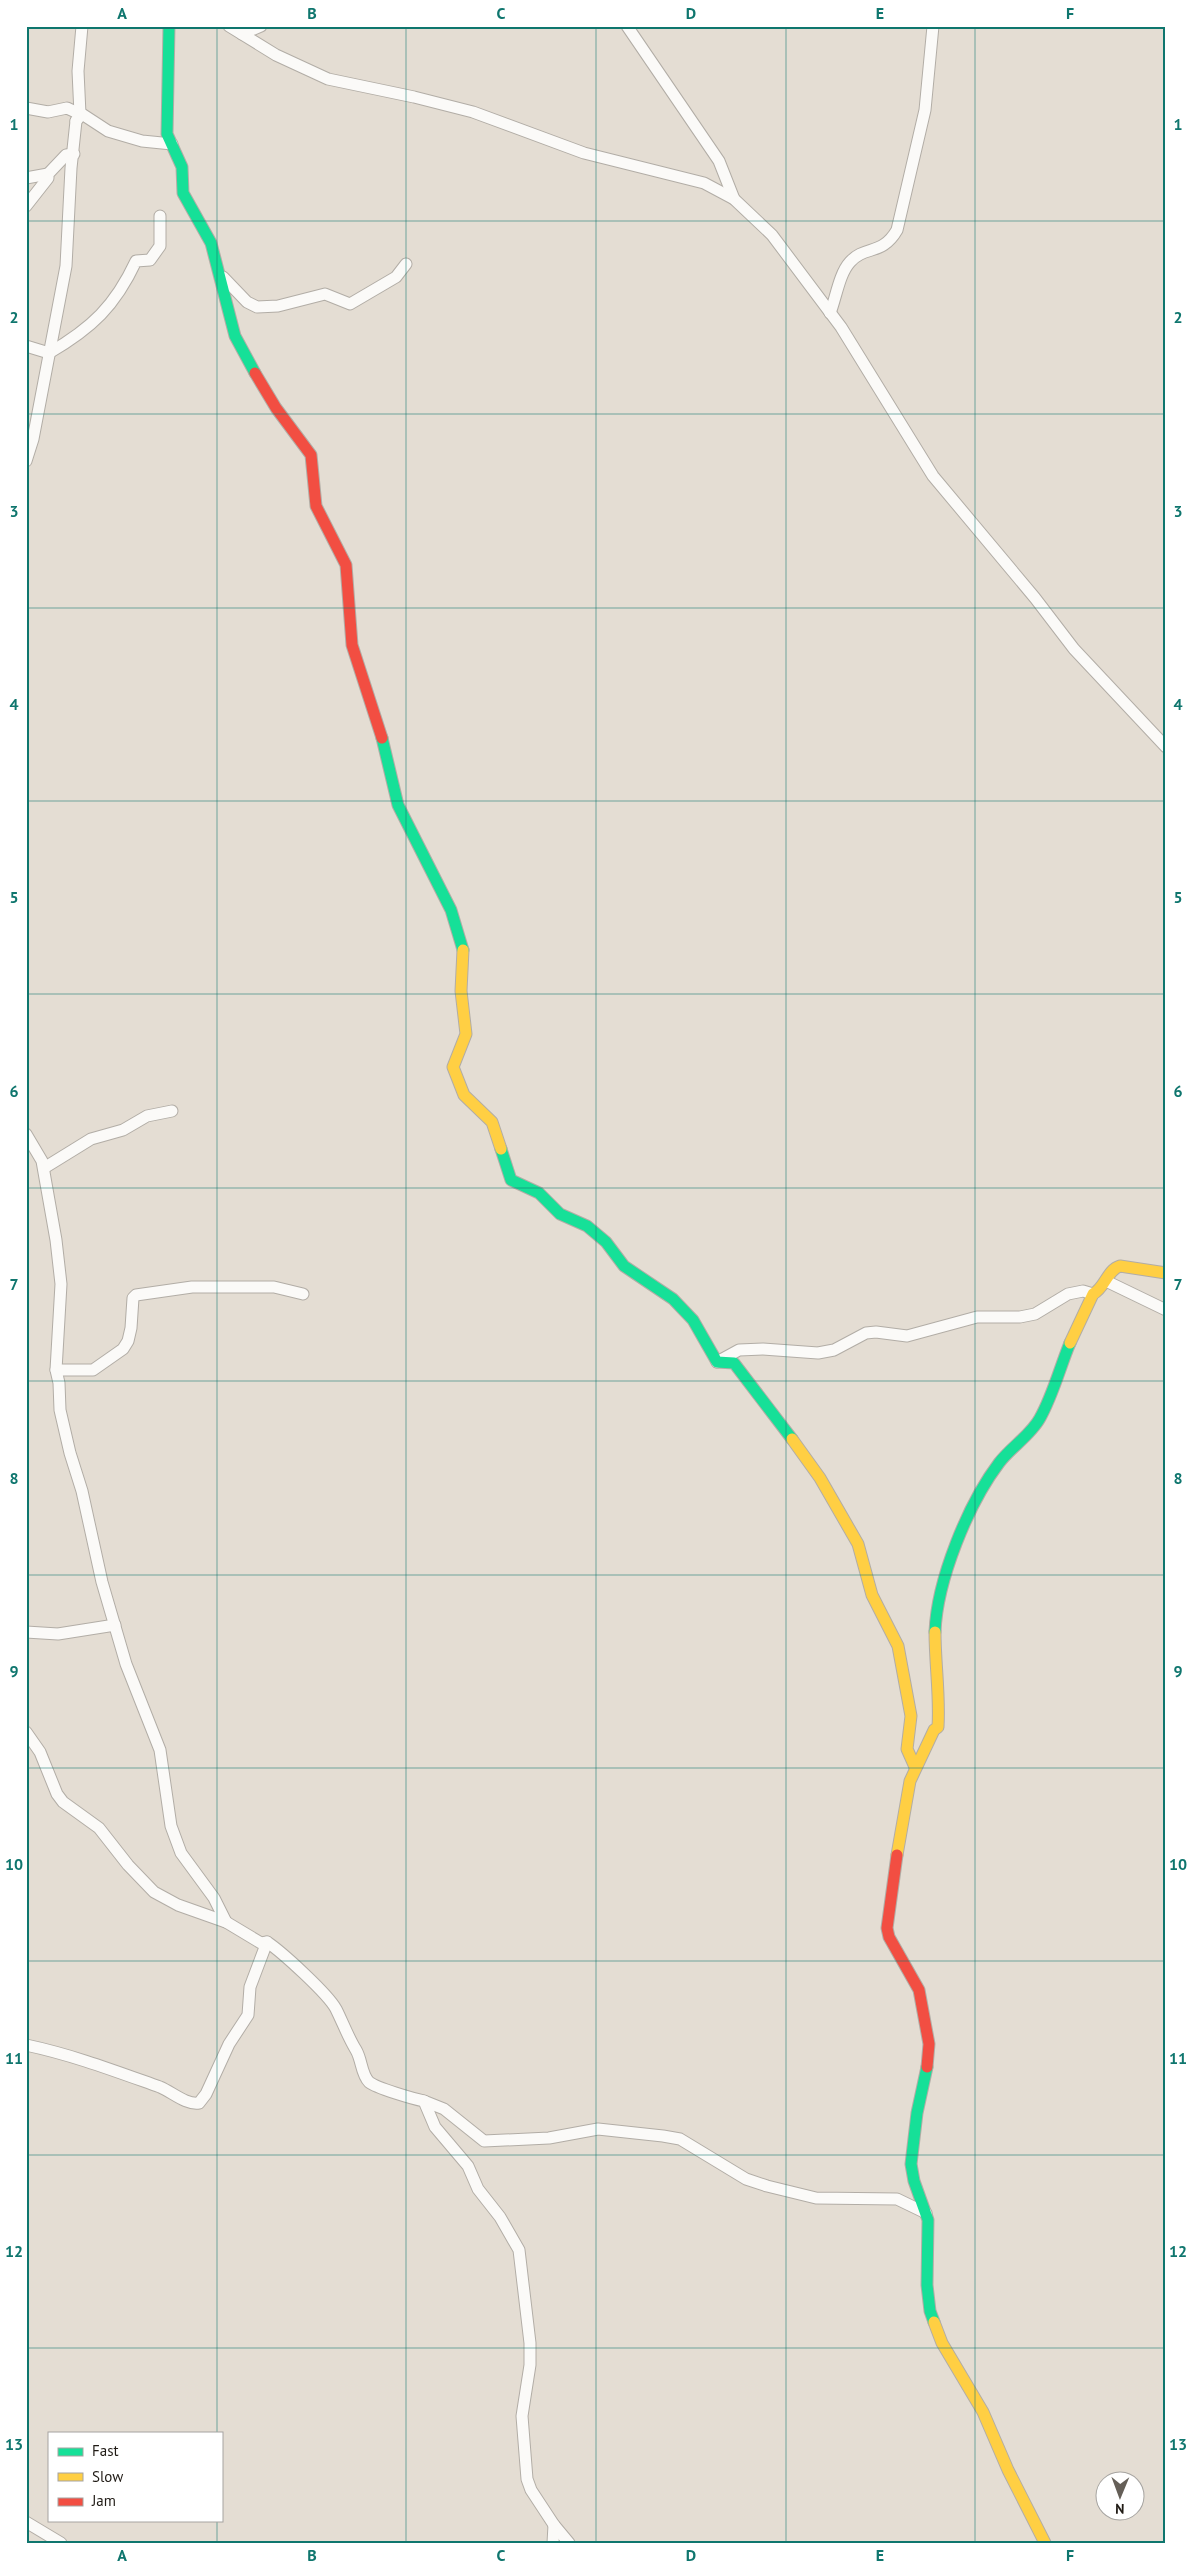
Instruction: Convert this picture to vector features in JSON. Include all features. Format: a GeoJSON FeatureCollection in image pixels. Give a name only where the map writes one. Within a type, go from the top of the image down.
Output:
{"type":"FeatureCollection","features":[{"type":"Feature","properties":{"kind":"street"},"geometry":{"type":"LineString","coordinates":[[26,461],[33,439],[66,266],[78,118],[78,71],[82,26]]}},
{"type":"Feature","properties":{"kind":"street"},"geometry":{"type":"LineString","coordinates":[[169,26],[166,125],[182,167],[184,193],[193,213],[203,226],[218,271],[235,336],[276,408],[311,455],[316,506],[346,565],[352,645],[378,723],[398,805],[442,896],[451,910],[463,950],[461,991],[466,1034],[452,1067],[459,1087],[466,1099],[492,1122],[511,1180],[539,1193],[560,1214],[587,1226],[606,1242],[624,1266],[673,1299],[693,1320],[716,1362]]}},
{"type":"Feature","properties":{"kind":"street"},"geometry":{"type":"LineString","coordinates":[[229,26],[276,55],[328,79],[432,101],[473,112],[584,153],[709,184],[734,199],[772,235],[830,313],[933,476],[1074,649],[1166,747]]}},
{"type":"Feature","properties":{"kind":"street"},"geometry":{"type":"LineString","coordinates":[[242,34],[261,26]]}},
{"type":"Feature","properties":{"kind":"street"},"geometry":{"type":"LineString","coordinates":[[627,26],[719,161],[734,199]]}},
{"type":"Feature","properties":{"kind":"street"},"geometry":{"type":"LineString","coordinates":[[830,313],[849,263],[860,255],[886,245],[897,230],[914,153],[923,125],[930,79],[933,26]]}},
{"type":"Feature","properties":{"kind":"street"},"geometry":{"type":"LineString","coordinates":[[26,108],[48,112],[67,108],[78,118]]}},
{"type":"Feature","properties":{"kind":"street"},"geometry":{"type":"LineString","coordinates":[[78,118],[82,114],[108,132],[142,141],[172,144]]}},
{"type":"Feature","properties":{"kind":"street"},"geometry":{"type":"LineString","coordinates":[[26,206],[48,178],[48,174],[66,155],[74,154]]}},
{"type":"Feature","properties":{"kind":"street"},"geometry":{"type":"LineString","coordinates":[[26,178],[48,174]]}},
{"type":"Feature","properties":{"kind":"street"},"geometry":{"type":"LineString","coordinates":[[26,346],[49,353],[67,342],[110,307],[126,283],[136,261],[150,260],[160,246],[160,216]]}},
{"type":"Feature","properties":{"kind":"street"},"geometry":{"type":"LineString","coordinates":[[218,271],[247,302],[266,308],[324,294],[350,304],[396,277],[406,264]]}},
{"type":"Feature","properties":{"kind":"street"},"geometry":{"type":"LineString","coordinates":[[44,1168],[90,1138],[123,1130],[147,1116],[172,1111]]}},
{"type":"Feature","properties":{"kind":"street"},"geometry":{"type":"LineString","coordinates":[[26,1134],[44,1168],[51,1200],[60,1284],[56,1370],[59,1384],[60,1410],[82,1492],[102,1582],[133,1685],[160,1750],[167,1805],[176,1841],[187,1863],[214,1898],[226,1922]]}},
{"type":"Feature","properties":{"kind":"street"},"geometry":{"type":"LineString","coordinates":[[716,1362],[739,1350],[763,1349],[818,1353],[834,1350],[866,1333],[876,1332],[907,1336],[977,1317],[1020,1317],[1035,1314],[1068,1294],[1083,1291],[1092,1294],[1099,1292],[1114,1268],[1120,1266],[1166,1273]]}},
{"type":"Feature","properties":{"kind":"street"},"geometry":{"type":"LineString","coordinates":[[1106,1281],[1166,1310]]}},
{"type":"Feature","properties":{"kind":"street"},"geometry":{"type":"LineString","coordinates":[[56,1370],[93,1370],[123,1349],[128,1341],[133,1298],[136,1295],[192,1288],[274,1287],[302,1294]]}},
{"type":"Feature","properties":{"kind":"street"},"geometry":{"type":"LineString","coordinates":[[1045,2543],[1008,2470],[983,2412],[942,2343],[930,2311],[927,2285],[926,2213],[914,2182],[911,2164],[917,2112],[926,2075],[929,2044],[923,2023],[919,1990],[889,1937],[887,1928],[894,1869],[910,1781],[915,1766],[934,1730],[938,1728],[940,1698],[935,1666],[935,1630],[939,1606],[956,1545],[988,1479],[1000,1461],[1040,1419],[1071,1340],[1092,1294]]}},
{"type":"Feature","properties":{"kind":"street"},"geometry":{"type":"LineString","coordinates":[[716,1362],[734,1364],[782,1425],[820,1478],[858,1544],[872,1595],[898,1646],[910,1716],[907,1749],[915,1766]]}},
{"type":"Feature","properties":{"kind":"street"},"geometry":{"type":"LineString","coordinates":[[26,1632],[58,1634],[115,1625]]}},
{"type":"Feature","properties":{"kind":"street"},"geometry":{"type":"LineString","coordinates":[[26,1732],[40,1752],[56,1794],[63,1802],[99,1828],[154,1892],[178,1905],[226,1922],[260,1943],[267,1942],[277,1949],[330,2000],[358,2053],[368,2081],[375,2086],[424,2100],[444,2109],[484,2141],[549,2138],[598,2129],[662,2136],[680,2139],[746,2179],[767,2186],[816,2198],[897,2199],[926,2213]]}},
{"type":"Feature","properties":{"kind":"street"},"geometry":{"type":"LineString","coordinates":[[26,2046],[87,2060],[169,2091],[189,2103],[199,2103],[206,2094],[229,2044],[248,2015],[250,1986],[267,1942]]}},
{"type":"Feature","properties":{"kind":"street"},"geometry":{"type":"LineString","coordinates":[[424,2100],[435,2127],[468,2166],[478,2189],[515,2241],[521,2258],[522,2290],[530,2350],[522,2416],[527,2479],[531,2490],[554,2525],[569,2543]]}},
{"type":"Feature","properties":{"kind":"street"},"geometry":{"type":"LineString","coordinates":[[26,2522],[61,2543]]}},
{"type":"Feature","properties":{"kind":"street"},"geometry":{"type":"LineString","coordinates":[[553,2543],[554,2525]]}},
{"type":"Feature","properties":{"kind":"traffic: fast"},"geometry":{"type":"LineString","coordinates":[[169,26],[167,134],[182,167],[183,193],[211,243],[235,336],[255,373]]}},
{"type":"Feature","properties":{"kind":"traffic: fast"},"geometry":{"type":"LineString","coordinates":[[382,738],[398,805],[451,910],[463,950]]}},
{"type":"Feature","properties":{"kind":"traffic: fast"},"geometry":{"type":"LineString","coordinates":[[501,1149],[511,1180],[539,1193],[560,1214],[587,1226],[606,1242],[624,1266],[673,1299],[693,1320],[717,1362],[734,1363],[792,1439]]}},
{"type":"Feature","properties":{"kind":"traffic: fast"},"geometry":{"type":"LineString","coordinates":[[935,1632],[941,1589],[948,1566],[976,1499],[999,1463],[1040,1418],[1053,1390],[1070,1343]]}},
{"type":"Feature","properties":{"kind":"traffic: fast"},"geometry":{"type":"LineString","coordinates":[[927,2067],[917,2113],[911,2164],[914,2181],[928,2220],[927,2285],[930,2311],[934,2322]]}},
{"type":"Feature","properties":{"kind":"traffic: slow"},"geometry":{"type":"LineString","coordinates":[[463,950],[461,991],[466,1034],[453,1067],[464,1095],[492,1122],[501,1149]]}},
{"type":"Feature","properties":{"kind":"traffic: slow"},"geometry":{"type":"LineString","coordinates":[[1070,1343],[1093,1294],[1116,1268],[1120,1266],[1166,1273]]}},
{"type":"Feature","properties":{"kind":"traffic: slow"},"geometry":{"type":"LineString","coordinates":[[792,1439],[820,1478],[858,1544],[872,1595],[898,1646],[911,1716],[907,1749],[915,1767]]}},
{"type":"Feature","properties":{"kind":"traffic: slow"},"geometry":{"type":"LineString","coordinates":[[897,1855],[910,1781],[934,1730],[938,1727],[935,1632]]}},
{"type":"Feature","properties":{"kind":"traffic: slow"},"geometry":{"type":"LineString","coordinates":[[934,2322],[942,2343],[983,2412],[1008,2470],[1045,2543]]}},
{"type":"Feature","properties":{"kind":"traffic: jam"},"geometry":{"type":"LineString","coordinates":[[255,373],[276,408],[311,455],[316,506],[346,565],[352,645],[382,738]]}},
{"type":"Feature","properties":{"kind":"traffic: jam"},"geometry":{"type":"LineString","coordinates":[[897,1855],[887,1928],[889,1937],[919,1990],[929,2044],[927,2067]]}}]}
